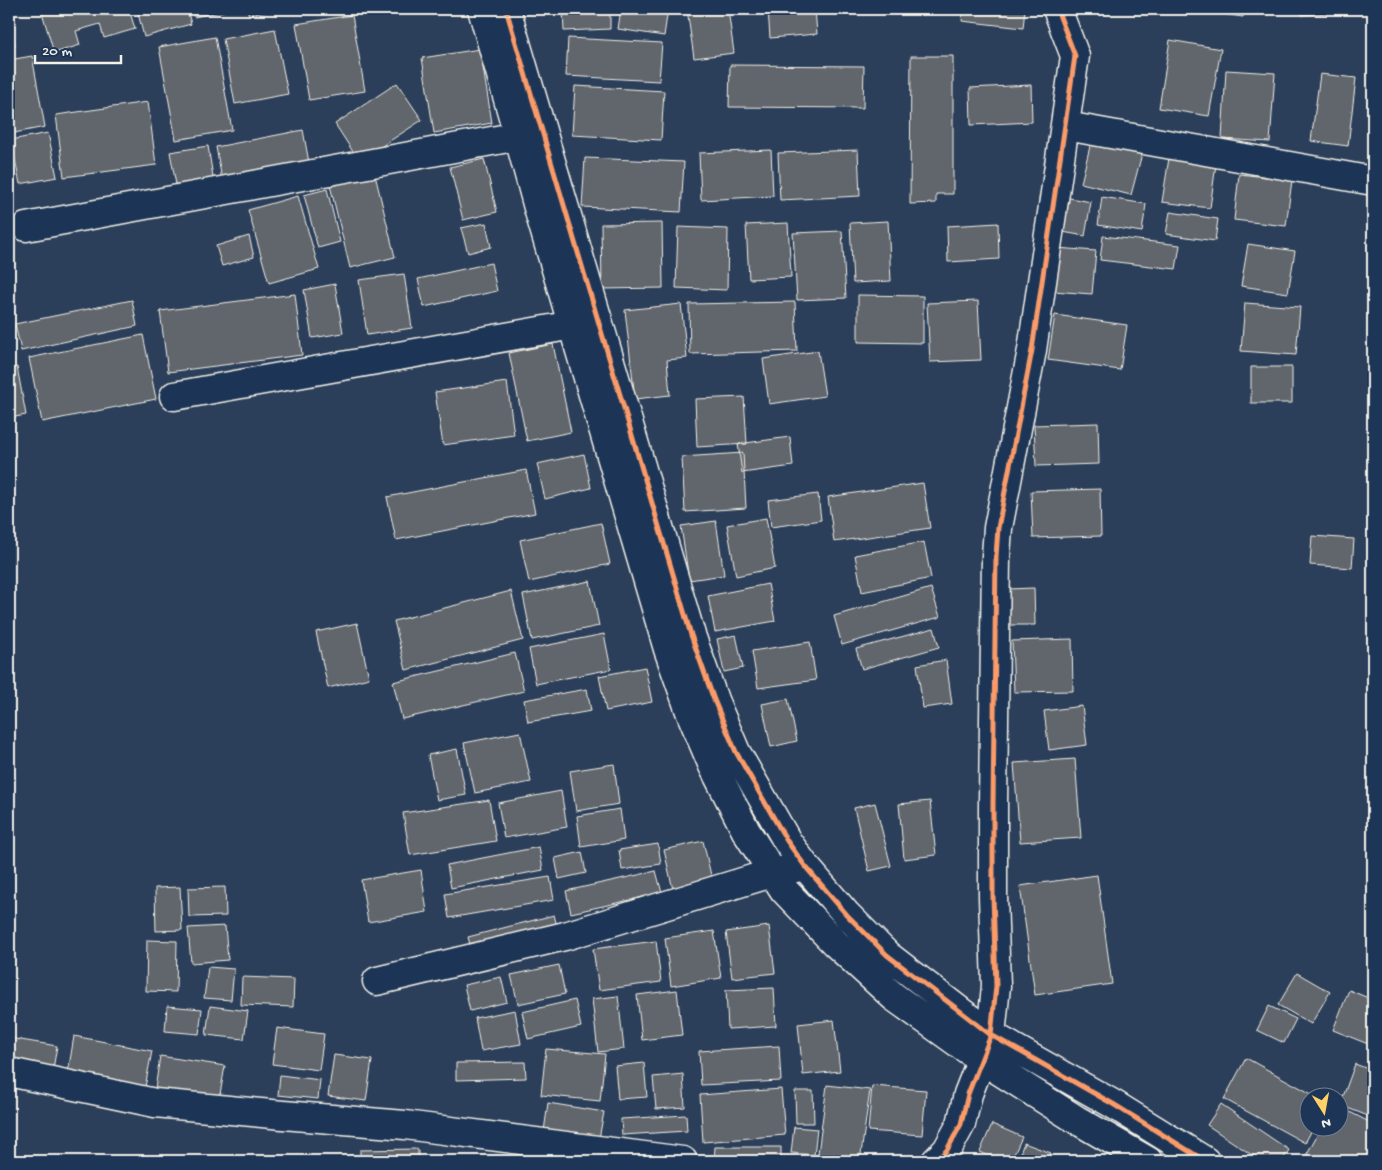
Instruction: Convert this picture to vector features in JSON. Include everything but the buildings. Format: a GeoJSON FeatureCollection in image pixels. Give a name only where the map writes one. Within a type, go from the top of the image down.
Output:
{"type":"FeatureCollection","features":[{"type":"Feature","properties":{"kind":"street"},"geometry":{"type":"LineString","coordinates":[[482,9],[540,215],[668,649],[712,766],[746,831],[784,890],[835,942],[894,997],[982,1060],[1077,1120],[1148,1161]]}},
{"type":"Feature","properties":{"kind":"street"},"geometry":{"type":"LineString","coordinates":[[506,9],[710,691],[736,752],[787,840],[805,866],[847,916],[888,955],[991,1035],[1113,1104],[1205,1161]]}},
{"type":"Feature","properties":{"kind":"street"},"geometry":{"type":"LineString","coordinates":[[936,1161],[947,1150],[961,1124],[968,1094],[991,1035],[996,986],[993,897],[993,804],[998,528],[1032,350],[1075,56],[1057,9]]}},
{"type":"Feature","properties":{"kind":"street"},"geometry":{"type":"LineString","coordinates":[[1066,126],[1373,182]]}},
{"type":"Feature","properties":{"kind":"street"},"geometry":{"type":"LineString","coordinates":[[26,227],[519,136]]}},
{"type":"Feature","properties":{"kind":"street"},"geometry":{"type":"LineString","coordinates":[[174,396],[573,325]]}},
{"type":"Feature","properties":{"kind":"street"},"geometry":{"type":"LineString","coordinates":[[377,982],[565,936],[772,873],[805,866]]}},
{"type":"Feature","properties":{"kind":"street"},"geometry":{"type":"LineString","coordinates":[[9,1072],[155,1103],[405,1125],[683,1161]]}},
{"type":"Feature","properties":{"kind":"cycle path"},"geometry":{"type":"LineString","coordinates":[[506,9],[691,635],[714,700],[736,752],[787,841],[805,866],[847,915],[887,955],[991,1035],[1113,1104],[1205,1161]]}},
{"type":"Feature","properties":{"kind":"cycle path"},"geometry":{"type":"LineString","coordinates":[[936,1161],[947,1150],[961,1124],[968,1094],[991,1035],[996,986],[993,897],[996,556],[998,528],[1032,350],[1075,56],[1057,9]]}}]}
